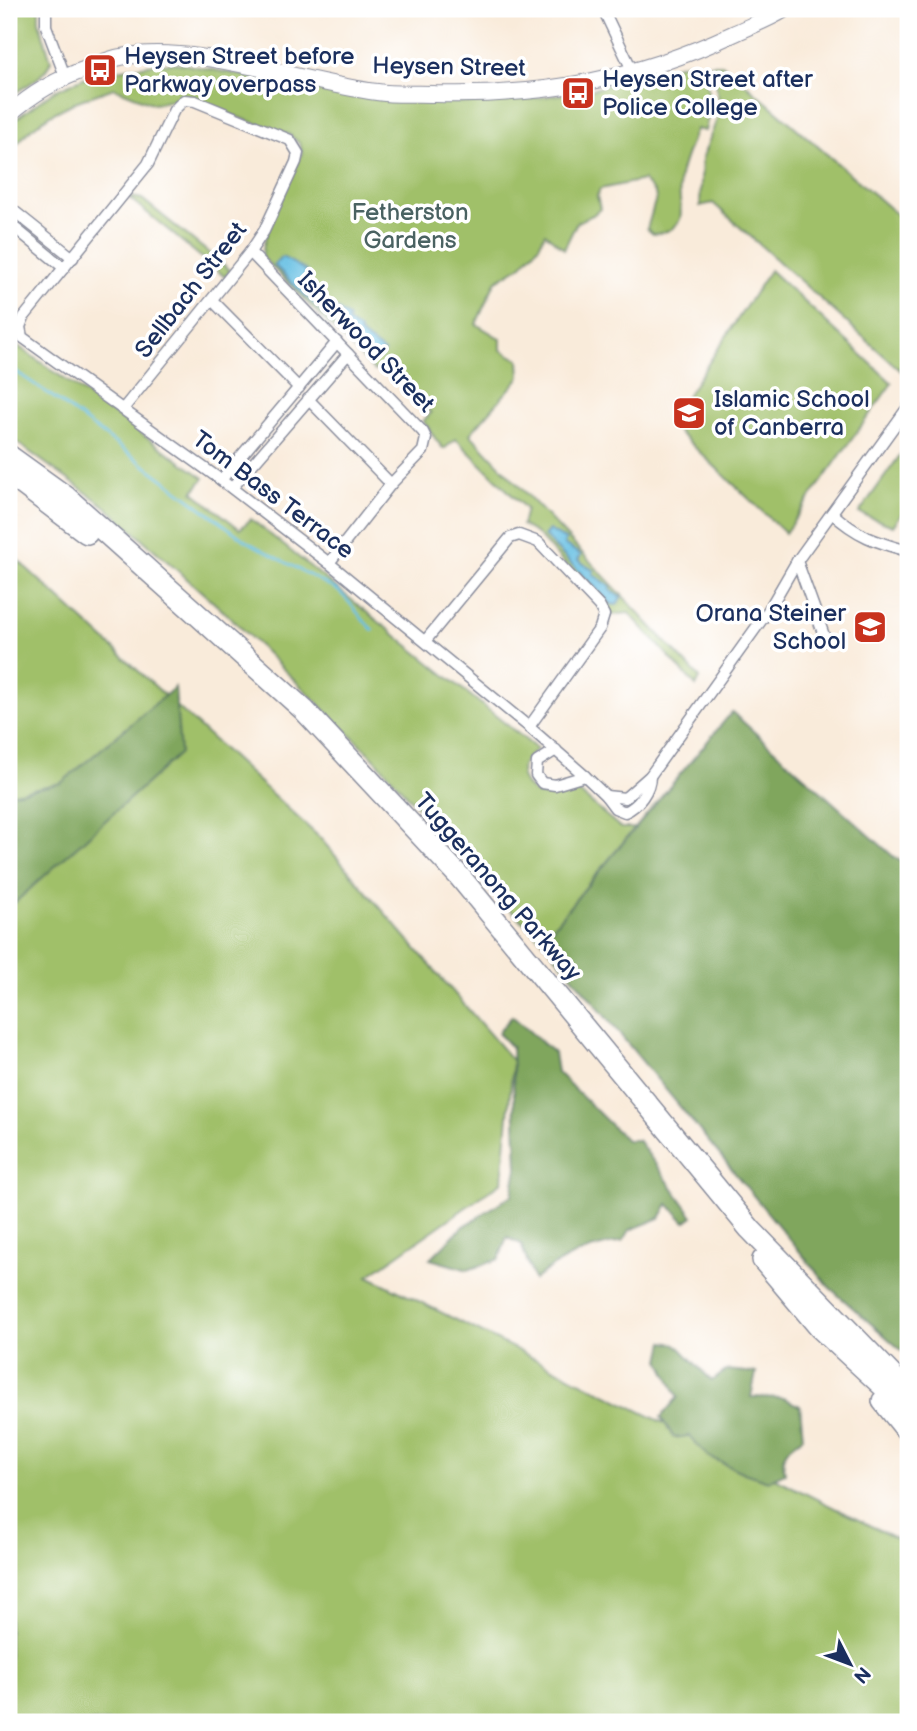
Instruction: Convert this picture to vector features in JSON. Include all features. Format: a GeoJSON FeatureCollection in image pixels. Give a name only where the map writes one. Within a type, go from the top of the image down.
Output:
{"type":"FeatureCollection","features":[{"type":"Feature","properties":{"kind":"highway","name":"Tuggeranong Parkway"},"geometry":{"type":"LineString","coordinates":[[9,456],[66,497],[304,710],[460,877],[750,1229],[908,1392]]}},
{"type":"Feature","properties":{"kind":"highway","name":"Tuggeranong Parkway"},"geometry":{"type":"LineString","coordinates":[[9,474],[97,540],[298,723],[453,889],[820,1328],[908,1409]]}},
{"type":"Feature","properties":{"kind":"highway"},"geometry":{"type":"LineString","coordinates":[[820,1328],[908,1432]]}},
{"type":"Feature","properties":{"kind":"main road","name":"Heysen Street"},"geometry":{"type":"LineString","coordinates":[[9,104],[63,71],[90,60],[100,62],[126,56],[171,54],[377,92],[478,95],[548,90],[633,72],[701,49],[785,9]]}},
{"type":"Feature","properties":{"kind":"main road","name":"Heysen Street"},"geometry":{"type":"LineString","coordinates":[[9,114],[63,71]]}},
{"type":"Feature","properties":{"kind":"street"},"geometry":{"type":"LineString","coordinates":[[46,9],[46,26],[63,71]]}},
{"type":"Feature","properties":{"kind":"street"},"geometry":{"type":"LineString","coordinates":[[603,9],[633,72]]}},
{"type":"Feature","properties":{"kind":"street","name":"Sellbach Street"},"geometry":{"type":"LineString","coordinates":[[64,268],[148,164],[174,110],[184,100],[195,101],[290,140],[298,153],[264,232],[250,253],[124,409]]}},
{"type":"Feature","properties":{"kind":"street"},"geometry":{"type":"LineString","coordinates":[[9,206],[73,258]]}},
{"type":"Feature","properties":{"kind":"street"},"geometry":{"type":"LineString","coordinates":[[9,223],[64,268]]}},
{"type":"Feature","properties":{"kind":"street","name":"Isherwood Street"},"geometry":{"type":"LineString","coordinates":[[250,253],[423,432],[426,439],[423,451],[390,484],[329,563]]}},
{"type":"Feature","properties":{"kind":"street","name":"Tom Bass Terrace"},"geometry":{"type":"LineString","coordinates":[[64,268],[24,317],[20,327],[21,334],[232,488],[329,563],[426,640],[556,750],[606,796],[615,808],[625,812],[640,800],[651,780],[650,776],[768,611],[797,561]]}},
{"type":"Feature","properties":{"kind":"street"},"geometry":{"type":"LineString","coordinates":[[212,300],[299,388]]}},
{"type":"Feature","properties":{"kind":"street"},"geometry":{"type":"LineString","coordinates":[[221,480],[337,342]]}},
{"type":"Feature","properties":{"kind":"street"},"geometry":{"type":"LineString","coordinates":[[232,488],[348,354]]}},
{"type":"Feature","properties":{"kind":"street"},"geometry":{"type":"LineString","coordinates":[[308,399],[390,484]]}},
{"type":"Feature","properties":{"kind":"street"},"geometry":{"type":"LineString","coordinates":[[826,641],[797,561],[908,407]]}},
{"type":"Feature","properties":{"kind":"street"},"geometry":{"type":"LineString","coordinates":[[832,513],[869,540],[908,551]]}},
{"type":"Feature","properties":{"kind":"street"},"geometry":{"type":"LineString","coordinates":[[426,640],[510,538],[519,535],[538,542],[599,606],[604,615],[600,628],[529,727]]}},
{"type":"Feature","properties":{"kind":"street"},"geometry":{"type":"LineString","coordinates":[[556,750],[537,762],[535,772],[542,783],[555,785],[585,776]]}},
{"type":"Feature","properties":{"kind":"green space"},"geometry":{"type":"Polygon","coordinates":[[[9,9],[39,9],[39,21],[51,61],[38,78],[9,98],[9,9]]]}},
{"type":"Feature","properties":{"kind":"green space","name":"Fetherston Gardens"},"geometry":{"type":"Polygon","coordinates":[[[696,62],[705,78],[708,113],[705,131],[696,129],[681,170],[681,216],[678,223],[661,233],[653,234],[647,229],[656,198],[655,193],[643,180],[600,189],[597,196],[600,209],[577,222],[564,249],[545,233],[539,246],[522,265],[495,282],[476,324],[501,339],[501,350],[519,360],[520,377],[470,434],[700,678],[696,686],[629,613],[611,615],[537,534],[522,525],[526,509],[456,439],[444,449],[441,446],[423,421],[431,413],[384,364],[375,371],[263,258],[271,223],[302,153],[300,144],[290,135],[182,98],[154,104],[114,88],[75,102],[50,115],[31,129],[9,152],[9,124],[52,92],[92,74],[154,64],[177,63],[353,96],[474,103],[537,98],[594,89],[696,62]]]}},
{"type":"Feature","properties":{"kind":"green space"},"geometry":{"type":"Polygon","coordinates":[[[710,64],[722,64],[908,224],[908,377],[713,203],[700,206],[702,159],[721,108],[710,64]]]}},
{"type":"Feature","properties":{"kind":"green space"},"geometry":{"type":"Polygon","coordinates":[[[127,196],[142,199],[230,270],[225,277],[127,196]]]}},
{"type":"Feature","properties":{"kind":"green space"},"geometry":{"type":"Polygon","coordinates":[[[770,270],[892,383],[785,533],[669,423],[770,270]]]}},
{"type":"Feature","properties":{"kind":"green space"},"geometry":{"type":"Polygon","coordinates":[[[9,336],[11,341],[204,478],[193,492],[240,529],[251,519],[537,749],[527,758],[521,772],[525,783],[533,792],[548,796],[577,791],[621,828],[635,828],[542,940],[496,896],[375,759],[231,618],[105,506],[9,437],[9,336]]]}},
{"type":"Feature","properties":{"kind":"green space"},"geometry":{"type":"Polygon","coordinates":[[[908,444],[908,505],[893,526],[859,513],[908,444]]]}},
{"type":"Feature","properties":{"kind":"green space"},"geometry":{"type":"Polygon","coordinates":[[[9,552],[320,838],[513,1061],[502,1182],[368,1276],[905,1543],[908,1551],[908,1722],[9,1722],[9,552]]]}},
{"type":"Feature","properties":{"kind":"green space"},"geometry":{"type":"Polygon","coordinates":[[[175,687],[180,753],[9,908],[9,794],[61,783],[175,687]]]}},
{"type":"Feature","properties":{"kind":"green space"},"geometry":{"type":"Polygon","coordinates":[[[732,712],[895,858],[908,865],[908,1356],[829,1287],[542,940],[732,712]]]}},
{"type":"Feature","properties":{"kind":"green space"},"geometry":{"type":"Polygon","coordinates":[[[512,1016],[554,1053],[557,1072],[626,1140],[638,1140],[693,1216],[685,1222],[668,1204],[660,1218],[630,1230],[623,1241],[576,1254],[534,1280],[521,1244],[507,1237],[499,1259],[468,1270],[430,1259],[461,1228],[512,1195],[517,1168],[512,1048],[498,1033],[512,1016]]]}},
{"type":"Feature","properties":{"kind":"green space"},"geometry":{"type":"Polygon","coordinates":[[[664,1342],[676,1344],[712,1381],[727,1370],[756,1373],[751,1397],[783,1398],[800,1406],[803,1437],[784,1455],[785,1473],[768,1481],[709,1457],[689,1436],[674,1438],[661,1417],[678,1397],[660,1360],[664,1342]]]}},
{"type":"Feature","properties":{"kind":"water"},"geometry":{"type":"Polygon","coordinates":[[[282,257],[307,271],[303,279],[315,286],[312,292],[349,318],[347,322],[384,352],[381,358],[360,350],[274,265],[282,257]]]}},
{"type":"Feature","properties":{"kind":"water"},"geometry":{"type":"Polygon","coordinates":[[[549,530],[566,540],[564,544],[581,555],[578,560],[621,597],[617,605],[611,604],[544,536],[549,530]]]}},
{"type":"Feature","properties":{"kind":"waterway"},"geometry":{"type":"LineString","coordinates":[[9,367],[246,541],[337,590],[373,630]]}},
{"type":"Feature","properties":{"kind":"place","name":"Heysen Street before Parkway overpass"},"geometry":{"type":"Point","coordinates":[100,70]}},
{"type":"Feature","properties":{"kind":"place","name":"Heysen Street after Police College"},"geometry":{"type":"Point","coordinates":[578,93]}},
{"type":"Feature","properties":{"kind":"place","name":"Islamic School of Canberra"},"geometry":{"type":"Point","coordinates":[689,413]}},
{"type":"Feature","properties":{"kind":"place","name":"Orana Steiner School"},"geometry":{"type":"Point","coordinates":[870,627]}}]}
